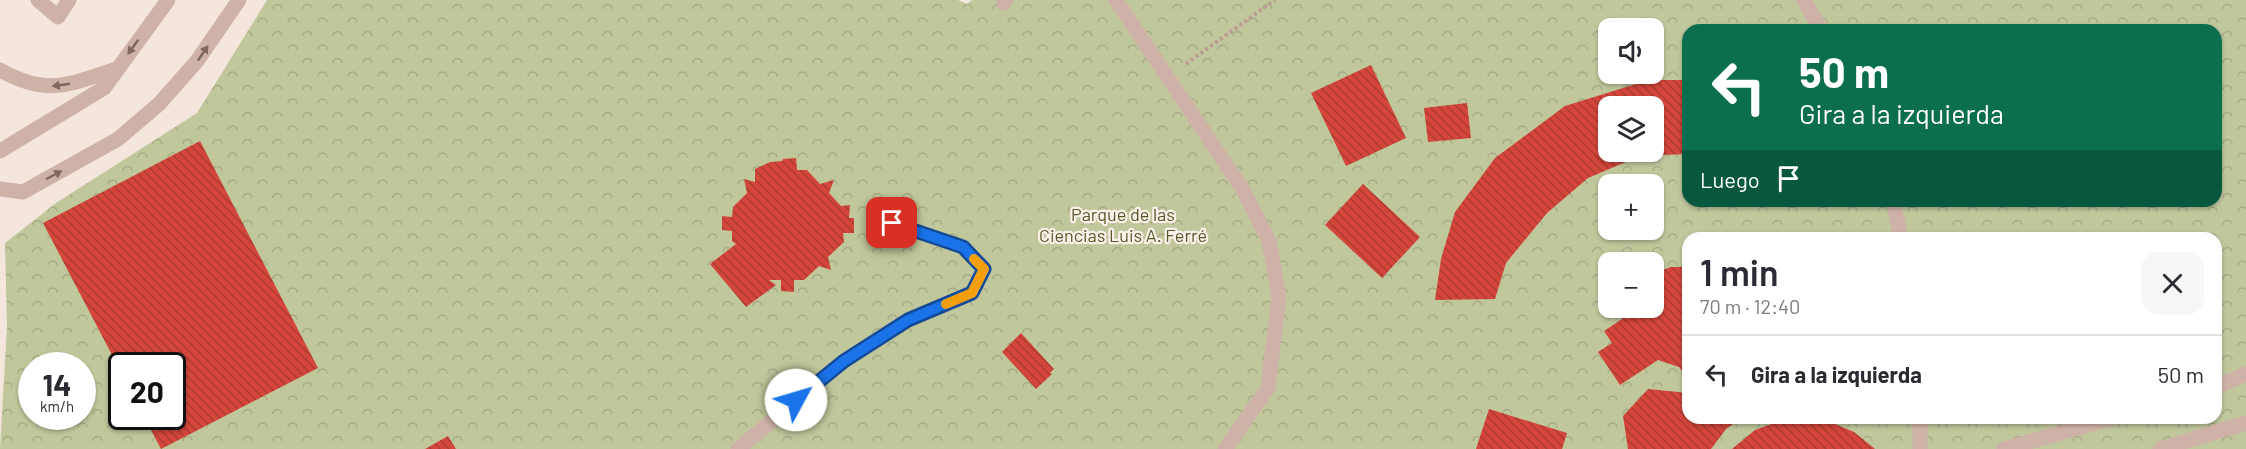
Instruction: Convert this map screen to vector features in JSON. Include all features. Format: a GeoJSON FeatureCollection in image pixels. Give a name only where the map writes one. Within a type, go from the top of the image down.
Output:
{"type":"FeatureCollection","features":[{"type":"Feature","properties":{"kind":"street"},"geometry":{"type":"LineString","coordinates":[[38,0],[58,17],[69,0]]}},
{"type":"Feature","properties":{"kind":"street"},"geometry":{"type":"LineString","coordinates":[[0,151],[104,88],[168,0]]}},
{"type":"Feature","properties":{"kind":"street"},"geometry":{"type":"LineString","coordinates":[[0,189],[23,192],[118,139],[159,104],[197,61],[239,0]]}},
{"type":"Feature","properties":{"kind":"street"},"geometry":{"type":"LineString","coordinates":[[1116,0],[1243,190],[1269,241],[1279,297],[1268,388],[1225,449]]}},
{"type":"Feature","properties":{"kind":"street"},"geometry":{"type":"LineString","coordinates":[[1804,0],[1818,24]]}},
{"type":"Feature","properties":{"kind":"street"},"geometry":{"type":"LineString","coordinates":[[0,70],[17,80],[60,87],[117,69]]}},
{"type":"Feature","properties":{"kind":"street"},"geometry":{"type":"LineString","coordinates":[[1894,207],[1900,232]]}},
{"type":"Feature","properties":{"kind":"street"},"geometry":{"type":"LineString","coordinates":[[738,449],[844,361],[908,320],[972,293],[984,269],[963,247],[892,223]]}},
{"type":"Feature","properties":{"kind":"street"},"geometry":{"type":"LineString","coordinates":[[2222,384],[2246,374]]}},
{"type":"Feature","properties":{"kind":"street"},"geometry":{"type":"LineString","coordinates":[[2160,449],[2246,423]]}},
{"type":"Feature","properties":{"kind":"street"},"geometry":{"type":"LineString","coordinates":[[1920,424],[1920,449]]}},
{"type":"Feature","properties":{"kind":"street"},"geometry":{"type":"LineString","coordinates":[[2004,449],[2091,424]]}},
{"type":"Feature","properties":{"kind":"path"},"geometry":{"type":"LineString","coordinates":[[1168,76],[1275,0]]}},
{"type":"Feature","properties":{"kind":"green space","name":"Parque de las Ciencias Luis A. Ferré"},"geometry":{"type":"Polygon","coordinates":[[[267,0],[958,0],[967,4],[972,0],[2246,0],[2246,449],[0,449],[7,327],[5,243],[56,203],[197,113],[267,0]]]}},
{"type":"Feature","properties":{"kind":"building"},"geometry":{"type":"Polygon","coordinates":[[[1371,65],[1406,138],[1346,166],[1311,93],[1371,65]]]}},
{"type":"Feature","properties":{"kind":"building"},"geometry":{"type":"Polygon","coordinates":[[[1664,80],[1682,80],[1682,154],[1664,155],[1664,96],[1598,96],[1598,162],[1626,162],[1588,178],[1547,213],[1506,263],[1495,299],[1435,300],[1441,259],[1455,212],[1495,158],[1565,106],[1636,84],[1664,84],[1664,80]]]}},
{"type":"Feature","properties":{"kind":"building"},"geometry":{"type":"Polygon","coordinates":[[[1467,103],[1471,138],[1428,142],[1424,108],[1467,103]]]}},
{"type":"Feature","properties":{"kind":"building"},"geometry":{"type":"Polygon","coordinates":[[[200,141],[318,368],[161,449],[151,430],[186,430],[186,352],[110,352],[43,223],[200,141]]]}},
{"type":"Feature","properties":{"kind":"building"},"geometry":{"type":"Polygon","coordinates":[[[796,158],[797,170],[807,170],[820,184],[834,180],[829,193],[841,206],[850,205],[849,218],[854,218],[854,233],[843,233],[844,242],[828,257],[831,270],[819,266],[804,280],[794,280],[794,292],[781,291],[781,280],[769,280],[776,285],[746,307],[710,264],[736,244],[732,241],[732,231],[722,230],[722,216],[732,217],[733,207],[747,193],[744,179],[755,182],[755,169],[770,162],[796,158]]]}},
{"type":"Feature","properties":{"kind":"building"},"geometry":{"type":"Polygon","coordinates":[[[1363,184],[1420,237],[1382,278],[1325,225],[1363,184]]]}},
{"type":"Feature","properties":{"kind":"building"},"geometry":{"type":"Polygon","coordinates":[[[1682,266],[1682,371],[1679,367],[1658,360],[1620,385],[1598,352],[1612,343],[1604,331],[1621,318],[1664,318],[1664,270],[1682,266]]]}},
{"type":"Feature","properties":{"kind":"building"},"geometry":{"type":"Polygon","coordinates":[[[1021,333],[1054,369],[1050,373],[1052,374],[1036,389],[1002,352],[1021,333]]]}},
{"type":"Feature","properties":{"kind":"building"},"geometry":{"type":"Polygon","coordinates":[[[1648,389],[1682,392],[1682,424],[1733,424],[1726,429],[1711,449],[1628,449],[1623,416],[1648,389]]]}},
{"type":"Feature","properties":{"kind":"building"},"geometry":{"type":"Polygon","coordinates":[[[1489,409],[1567,433],[1562,449],[1476,449],[1489,409]]]}},
{"type":"Feature","properties":{"kind":"building"},"geometry":{"type":"Polygon","coordinates":[[[1772,424],[1835,424],[1854,432],[1875,449],[1732,449],[1755,430],[1772,424]]]}},
{"type":"Feature","properties":{"kind":"building"},"geometry":{"type":"Polygon","coordinates":[[[448,436],[456,449],[425,449],[448,436]]]}},
{"type":"Feature","properties":{"kind":"slow traffic"},"geometry":{"type":"LineString","coordinates":[[946,304],[972,293],[984,269],[974,259]]}},
{"type":"Feature","properties":{"kind":"route"},"geometry":{"type":"LineString","coordinates":[[796,400],[844,361],[908,320],[972,293],[984,269],[963,247],[892,223]]}}]}
